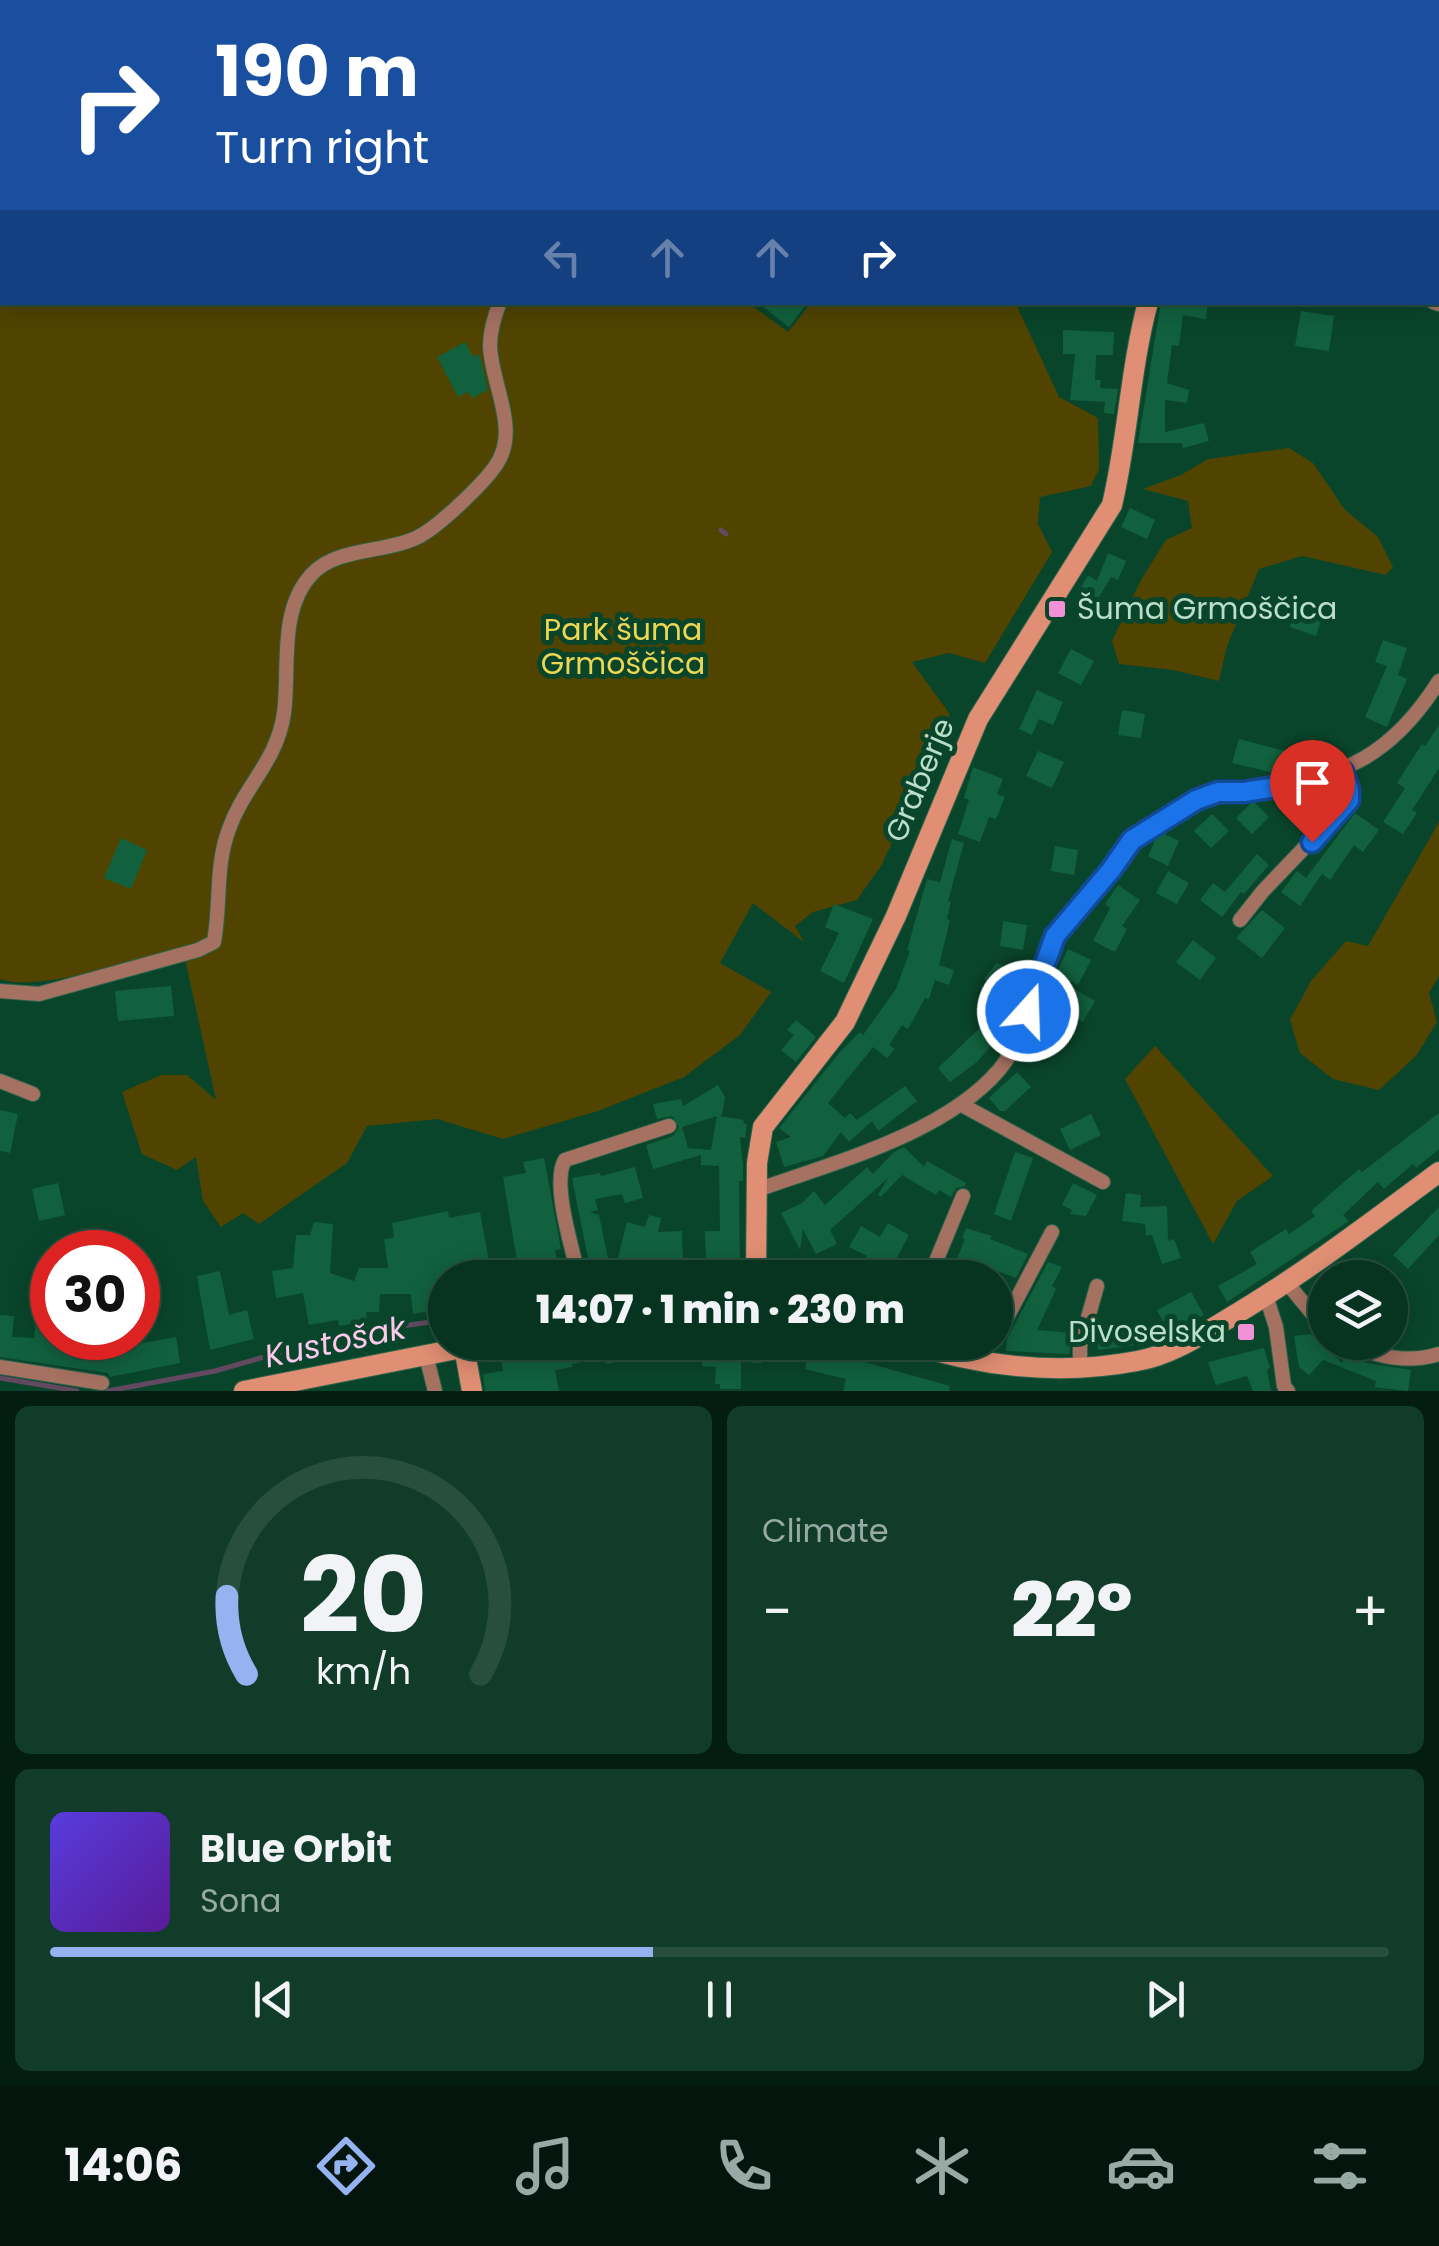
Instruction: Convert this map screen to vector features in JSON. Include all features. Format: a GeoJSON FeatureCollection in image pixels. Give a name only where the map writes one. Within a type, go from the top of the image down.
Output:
{"type":"FeatureCollection","features":[{"type":"Feature","properties":{"kind":"street"},"geometry":{"type":"LineString","coordinates":[[0,991],[39,994],[182,955],[214,942],[218,885],[230,825],[266,768],[280,733],[288,638],[300,593],[312,573],[330,562],[419,537],[485,480],[502,457],[504,422],[490,346],[492,321],[499,305]]}},
{"type":"Feature","properties":{"kind":"street","name":"Graberje"},"geometry":{"type":"LineString","coordinates":[[756,1260],[758,1143],[764,1127],[845,1022],[896,916],[978,719],[1112,505],[1121,467],[1128,396],[1147,305]]}},
{"type":"Feature","properties":{"kind":"street"},"geometry":{"type":"LineString","coordinates":[[757,1190],[893,1140],[962,1105],[1000,1069],[1019,1036],[1055,936],[1132,840],[1196,800],[1218,792],[1278,787],[1343,772],[1382,749],[1439,681]]}},
{"type":"Feature","properties":{"kind":"street"},"geometry":{"type":"LineString","coordinates":[[1240,920],[1349,800],[1343,772]]}},
{"type":"Feature","properties":{"kind":"street"},"geometry":{"type":"LineString","coordinates":[[0,1081],[32,1094]]}},
{"type":"Feature","properties":{"kind":"street"},"geometry":{"type":"LineString","coordinates":[[962,1105],[1103,1182]]}},
{"type":"Feature","properties":{"kind":"street"},"geometry":{"type":"LineString","coordinates":[[576,1260],[558,1170],[575,1155],[669,1126]]}},
{"type":"Feature","properties":{"kind":"street"},"geometry":{"type":"LineString","coordinates":[[963,1360],[1034,1369],[1141,1361],[1192,1340],[1287,1283],[1439,1172]]}},
{"type":"Feature","properties":{"kind":"street"},"geometry":{"type":"LineString","coordinates":[[936,1260],[963,1196]]}},
{"type":"Feature","properties":{"kind":"street"},"geometry":{"type":"LineString","coordinates":[[1013,1305],[1052,1232]]}},
{"type":"Feature","properties":{"kind":"street"},"geometry":{"type":"LineString","coordinates":[[1287,1283],[1308,1308]]}},
{"type":"Feature","properties":{"kind":"street"},"geometry":{"type":"LineString","coordinates":[[1080,1368],[1080,1346],[1096,1286]]}},
{"type":"Feature","properties":{"kind":"street"},"geometry":{"type":"LineString","coordinates":[[1266,1296],[1288,1391]]}},
{"type":"Feature","properties":{"kind":"street"},"geometry":{"type":"LineString","coordinates":[[244,1391],[426,1354],[434,1391]]}},
{"type":"Feature","properties":{"kind":"street"},"geometry":{"type":"LineString","coordinates":[[1408,1358],[1424,1359],[1439,1354]]}},
{"type":"Feature","properties":{"kind":"street"},"geometry":{"type":"LineString","coordinates":[[466,1360],[472,1391]]}},
{"type":"Feature","properties":{"kind":"street"},"geometry":{"type":"LineString","coordinates":[[0,1368],[102,1383]]}},
{"type":"Feature","properties":{"kind":"green space","name":"Park šuma Grmoščica"},"geometry":{"type":"Polygon","coordinates":[[[0,305],[751,305],[788,332],[809,305],[1019,305],[1059,397],[1098,418],[1099,469],[1091,486],[1040,497],[1038,524],[1052,552],[985,663],[949,653],[912,662],[949,713],[951,739],[913,798],[881,866],[857,900],[813,912],[795,926],[804,942],[753,903],[720,963],[771,992],[740,1035],[684,1077],[598,1111],[503,1139],[437,1119],[367,1126],[347,1163],[259,1224],[243,1213],[221,1227],[203,1201],[196,1157],[177,1170],[142,1154],[122,1092],[161,1075],[187,1075],[216,1100],[183,950],[38,982],[0,979],[0,305]]]}},
{"type":"Feature","properties":{"kind":"green space"},"geometry":{"type":"Polygon","coordinates":[[[1289,448],[1313,463],[1345,510],[1378,537],[1393,567],[1386,575],[1302,556],[1259,569],[1227,646],[1219,681],[1173,670],[1119,664],[1112,641],[1141,580],[1166,540],[1192,528],[1188,501],[1143,489],[1181,475],[1208,459],[1289,448]]]}},
{"type":"Feature","properties":{"kind":"green space"},"geometry":{"type":"Polygon","coordinates":[[[1439,822],[1439,976],[1429,993],[1437,1022],[1416,1056],[1379,1090],[1333,1079],[1300,1053],[1290,1020],[1311,981],[1346,941],[1368,946],[1439,822]]]}},
{"type":"Feature","properties":{"kind":"green space"},"geometry":{"type":"Polygon","coordinates":[[[1155,1046],[1273,1176],[1237,1201],[1213,1244],[1125,1079],[1155,1046]]]}},
{"type":"Feature","properties":{"kind":"building"},"geometry":{"type":"Polygon","coordinates":[[[761,305],[806,305],[789,327],[761,305]]]}},
{"type":"Feature","properties":{"kind":"building"},"geometry":{"type":"Polygon","coordinates":[[[1161,305],[1208,305],[1206,319],[1183,315],[1179,346],[1172,345],[1167,383],[1189,390],[1187,403],[1165,400],[1165,432],[1204,423],[1209,441],[1183,448],[1182,443],[1138,443],[1161,305]]]}},
{"type":"Feature","properties":{"kind":"building"},"geometry":{"type":"Polygon","coordinates":[[[1301,311],[1334,316],[1329,351],[1295,346],[1301,311]]]}},
{"type":"Feature","properties":{"kind":"building"},"geometry":{"type":"Polygon","coordinates":[[[1063,330],[1114,332],[1113,355],[1096,355],[1095,380],[1101,380],[1100,388],[1118,389],[1114,414],[1104,413],[1105,402],[1070,400],[1075,354],[1063,354],[1063,330]]]}},
{"type":"Feature","properties":{"kind":"building"},"geometry":{"type":"Polygon","coordinates":[[[465,342],[473,357],[478,354],[481,360],[488,390],[472,398],[468,392],[458,397],[437,357],[465,342]]]}},
{"type":"Feature","properties":{"kind":"building"},"geometry":{"type":"Polygon","coordinates":[[[1130,508],[1155,520],[1147,539],[1121,527],[1130,508]]]}},
{"type":"Feature","properties":{"kind":"building"},"geometry":{"type":"Polygon","coordinates":[[[1108,553],[1126,561],[1118,580],[1111,577],[1093,607],[1076,596],[1088,575],[1097,581],[1108,553]]]}},
{"type":"Feature","properties":{"kind":"building"},"geometry":{"type":"Polygon","coordinates":[[[1296,607],[1323,615],[1316,636],[1290,627],[1296,607]]]}},
{"type":"Feature","properties":{"kind":"building"},"geometry":{"type":"Polygon","coordinates":[[[1383,640],[1407,648],[1398,675],[1407,679],[1387,727],[1365,717],[1387,666],[1375,662],[1383,640]]]}},
{"type":"Feature","properties":{"kind":"building"},"geometry":{"type":"Polygon","coordinates":[[[1071,649],[1094,661],[1081,685],[1058,673],[1071,649]]]}},
{"type":"Feature","properties":{"kind":"building"},"geometry":{"type":"Polygon","coordinates":[[[1037,690],[1063,702],[1053,725],[1039,719],[1032,735],[1019,729],[1037,690]]]}},
{"type":"Feature","properties":{"kind":"building"},"geometry":{"type":"Polygon","coordinates":[[[1122,710],[1145,714],[1141,738],[1118,735],[1122,710]]]}},
{"type":"Feature","properties":{"kind":"building"},"geometry":{"type":"Polygon","coordinates":[[[1439,725],[1439,768],[1412,810],[1417,813],[1403,834],[1383,822],[1405,788],[1397,783],[1439,725]]]}},
{"type":"Feature","properties":{"kind":"building"},"geometry":{"type":"Polygon","coordinates":[[[1239,739],[1289,752],[1283,775],[1232,763],[1239,739]]]}},
{"type":"Feature","properties":{"kind":"building"},"geometry":{"type":"Polygon","coordinates":[[[1038,751],[1064,762],[1052,788],[1026,776],[1038,751]]]}},
{"type":"Feature","properties":{"kind":"building"},"geometry":{"type":"Polygon","coordinates":[[[973,767],[1003,779],[997,794],[1005,797],[996,819],[989,817],[980,842],[958,834],[969,800],[964,798],[973,767]]]}},
{"type":"Feature","properties":{"kind":"building"},"geometry":{"type":"Polygon","coordinates":[[[1304,794],[1322,810],[1308,826],[1290,810],[1304,794]]]}},
{"type":"Feature","properties":{"kind":"building"},"geometry":{"type":"Polygon","coordinates":[[[1253,801],[1269,817],[1252,834],[1236,818],[1253,801]]]}},
{"type":"Feature","properties":{"kind":"building"},"geometry":{"type":"Polygon","coordinates":[[[1355,813],[1379,830],[1363,852],[1354,845],[1330,880],[1322,874],[1300,906],[1281,892],[1297,871],[1306,878],[1355,813]]]}},
{"type":"Feature","properties":{"kind":"building"},"geometry":{"type":"Polygon","coordinates":[[[1212,814],[1229,831],[1211,848],[1194,831],[1212,814]]]}},
{"type":"Feature","properties":{"kind":"building"},"geometry":{"type":"Polygon","coordinates":[[[1162,833],[1179,841],[1168,866],[1148,856],[1162,833]]]}},
{"type":"Feature","properties":{"kind":"building"},"geometry":{"type":"Polygon","coordinates":[[[121,838],[147,850],[131,889],[104,878],[121,838]]]}},
{"type":"Feature","properties":{"kind":"building"},"geometry":{"type":"Polygon","coordinates":[[[952,839],[964,843],[948,901],[950,920],[939,965],[954,970],[949,985],[935,980],[929,999],[925,998],[908,1029],[902,1025],[889,1045],[895,1049],[887,1058],[873,1047],[828,1103],[845,1118],[850,1113],[857,1120],[905,1086],[917,1101],[878,1131],[872,1121],[849,1142],[841,1132],[823,1156],[784,1167],[776,1142],[791,1137],[779,1128],[840,1052],[860,1032],[863,1035],[896,989],[910,951],[907,950],[927,879],[940,882],[952,839]]]}},
{"type":"Feature","properties":{"kind":"building"},"geometry":{"type":"Polygon","coordinates":[[[1055,846],[1078,850],[1074,875],[1051,871],[1055,846]]]}},
{"type":"Feature","properties":{"kind":"building"},"geometry":{"type":"Polygon","coordinates":[[[1257,854],[1269,865],[1222,917],[1200,900],[1213,883],[1225,892],[1257,854]]]}},
{"type":"Feature","properties":{"kind":"building"},"geometry":{"type":"Polygon","coordinates":[[[1168,871],[1189,883],[1177,904],[1156,893],[1168,871]]]}},
{"type":"Feature","properties":{"kind":"building"},"geometry":{"type":"Polygon","coordinates":[[[1118,885],[1140,900],[1122,926],[1127,929],[1115,952],[1093,941],[1110,908],[1105,904],[1118,885]]]}},
{"type":"Feature","properties":{"kind":"building"},"geometry":{"type":"Polygon","coordinates":[[[834,904],[873,919],[844,983],[820,971],[839,933],[825,927],[834,904]]]}},
{"type":"Feature","properties":{"kind":"building"},"geometry":{"type":"Polygon","coordinates":[[[1262,910],[1285,928],[1262,958],[1236,938],[1262,910]]]}},
{"type":"Feature","properties":{"kind":"building"},"geometry":{"type":"Polygon","coordinates":[[[1003,921],[1027,925],[1023,950],[1000,946],[1003,921]]]}},
{"type":"Feature","properties":{"kind":"building"},"geometry":{"type":"Polygon","coordinates":[[[1193,940],[1216,958],[1200,980],[1176,962],[1193,940]]]}},
{"type":"Feature","properties":{"kind":"building"},"geometry":{"type":"Polygon","coordinates":[[[1068,949],[1091,960],[1078,985],[1056,974],[1068,949]]]}},
{"type":"Feature","properties":{"kind":"building"},"geometry":{"type":"Polygon","coordinates":[[[997,962],[1019,979],[1006,996],[984,979],[997,962]]]}},
{"type":"Feature","properties":{"kind":"building"},"geometry":{"type":"Polygon","coordinates":[[[171,986],[174,1016],[118,1021],[115,991],[171,986]]]}},
{"type":"Feature","properties":{"kind":"building"},"geometry":{"type":"Polygon","coordinates":[[[1074,989],[1095,1001],[1083,1022],[1062,1010],[1074,989]]]}},
{"type":"Feature","properties":{"kind":"building"},"geometry":{"type":"Polygon","coordinates":[[[997,998],[1014,1010],[977,1062],[950,1082],[938,1068],[981,1027],[978,1025],[997,998]]]}},
{"type":"Feature","properties":{"kind":"building"},"geometry":{"type":"Polygon","coordinates":[[[796,1020],[816,1037],[796,1062],[781,1050],[794,1035],[787,1030],[796,1020]]]}},
{"type":"Feature","properties":{"kind":"building"},"geometry":{"type":"Polygon","coordinates":[[[1017,1072],[1031,1087],[1005,1111],[1000,1111],[989,1098],[1017,1072]]]}},
{"type":"Feature","properties":{"kind":"building"},"geometry":{"type":"Polygon","coordinates":[[[718,1085],[725,1097],[719,1116],[744,1120],[747,1124],[745,1138],[740,1137],[743,1181],[739,1181],[740,1260],[706,1260],[705,1231],[720,1231],[719,1166],[701,1165],[701,1155],[653,1169],[646,1145],[673,1136],[679,1127],[672,1116],[657,1119],[653,1104],[681,1099],[683,1106],[718,1085]],[[717,1116],[682,1127],[688,1148],[711,1150],[717,1116]]]}},
{"type":"Feature","properties":{"kind":"building"},"geometry":{"type":"Polygon","coordinates":[[[0,1110],[18,1114],[10,1153],[0,1151],[0,1110]]]}},
{"type":"Feature","properties":{"kind":"building"},"geometry":{"type":"Polygon","coordinates":[[[1439,1113],[1439,1149],[1416,1168],[1413,1164],[1384,1189],[1378,1182],[1343,1215],[1349,1221],[1227,1302],[1218,1286],[1257,1264],[1250,1252],[1286,1229],[1289,1234],[1315,1216],[1311,1211],[1359,1169],[1362,1172],[1439,1113]]]}},
{"type":"Feature","properties":{"kind":"building"},"geometry":{"type":"Polygon","coordinates":[[[1091,1114],[1101,1135],[1070,1150],[1060,1129],[1091,1114]]]}},
{"type":"Feature","properties":{"kind":"building"},"geometry":{"type":"Polygon","coordinates":[[[904,1147],[924,1167],[927,1161],[966,1183],[965,1186],[956,1188],[951,1197],[939,1190],[936,1195],[902,1175],[881,1197],[878,1195],[888,1178],[830,1230],[837,1244],[816,1254],[803,1229],[800,1250],[781,1213],[802,1203],[814,1191],[825,1205],[867,1167],[873,1174],[904,1147]]]}},
{"type":"Feature","properties":{"kind":"building"},"geometry":{"type":"Polygon","coordinates":[[[1015,1152],[1033,1158],[1011,1221],[994,1214],[1015,1152]]]}},
{"type":"Feature","properties":{"kind":"building"},"geometry":{"type":"Polygon","coordinates":[[[544,1158],[561,1249],[555,1250],[557,1260],[517,1260],[503,1177],[526,1173],[523,1162],[544,1158]]]}},
{"type":"Feature","properties":{"kind":"building"},"geometry":{"type":"Polygon","coordinates":[[[635,1167],[643,1198],[625,1203],[622,1194],[595,1199],[598,1210],[590,1212],[599,1215],[608,1260],[588,1260],[572,1178],[600,1173],[601,1176],[635,1167]]]}},
{"type":"Feature","properties":{"kind":"building"},"geometry":{"type":"Polygon","coordinates":[[[58,1183],[65,1215],[39,1221],[32,1189],[58,1183]]]}},
{"type":"Feature","properties":{"kind":"building"},"geometry":{"type":"Polygon","coordinates":[[[1073,1183],[1097,1195],[1086,1216],[1070,1214],[1072,1210],[1062,1205],[1073,1183]]]}},
{"type":"Feature","properties":{"kind":"building"},"geometry":{"type":"Polygon","coordinates":[[[1126,1193],[1141,1195],[1140,1207],[1167,1206],[1168,1241],[1174,1239],[1181,1258],[1162,1264],[1152,1235],[1146,1235],[1145,1224],[1122,1221],[1126,1193]]]}},
{"type":"Feature","properties":{"kind":"building"},"geometry":{"type":"Polygon","coordinates":[[[1439,1207],[1439,1235],[1408,1269],[1408,1260],[1398,1260],[1393,1255],[1439,1207]]]}},
{"type":"Feature","properties":{"kind":"building"},"geometry":{"type":"Polygon","coordinates":[[[448,1211],[449,1218],[480,1212],[489,1260],[428,1260],[428,1311],[413,1314],[411,1294],[380,1294],[379,1312],[366,1312],[367,1321],[339,1326],[338,1320],[309,1325],[303,1293],[276,1298],[272,1271],[293,1268],[296,1235],[310,1235],[314,1222],[333,1224],[330,1273],[354,1281],[359,1268],[388,1268],[384,1239],[394,1238],[392,1223],[448,1211]]]}},
{"type":"Feature","properties":{"kind":"building"},"geometry":{"type":"Polygon","coordinates":[[[649,1215],[661,1218],[658,1232],[682,1231],[683,1260],[618,1260],[627,1222],[645,1227],[649,1215]]]}},
{"type":"Feature","properties":{"kind":"building"},"geometry":{"type":"Polygon","coordinates":[[[888,1223],[909,1235],[896,1260],[866,1260],[867,1256],[849,1247],[861,1226],[880,1237],[888,1223]]]}},
{"type":"Feature","properties":{"kind":"building"},"geometry":{"type":"Polygon","coordinates":[[[966,1228],[1028,1254],[1016,1278],[1013,1260],[956,1260],[965,1239],[962,1238],[966,1228]]]}},
{"type":"Feature","properties":{"kind":"building"},"geometry":{"type":"Polygon","coordinates":[[[1048,1262],[1062,1267],[1037,1330],[1073,1333],[1069,1354],[1013,1351],[1013,1328],[1048,1262]]]}},
{"type":"Feature","properties":{"kind":"building"},"geometry":{"type":"Polygon","coordinates":[[[220,1271],[229,1315],[247,1310],[254,1339],[210,1350],[197,1276],[220,1271]]]}},
{"type":"Feature","properties":{"kind":"building"},"geometry":{"type":"Polygon","coordinates":[[[1191,1292],[1204,1315],[1169,1333],[1157,1310],[1191,1292]]]}},
{"type":"Feature","properties":{"kind":"building"},"geometry":{"type":"Polygon","coordinates":[[[0,1315],[14,1316],[12,1337],[30,1338],[30,1360],[160,1360],[160,1340],[176,1337],[180,1363],[110,1377],[108,1373],[0,1357],[0,1315]]]}},
{"type":"Feature","properties":{"kind":"building"},"geometry":{"type":"Polygon","coordinates":[[[1133,1323],[1135,1345],[1098,1350],[1096,1327],[1133,1323]]]}},
{"type":"Feature","properties":{"kind":"building"},"geometry":{"type":"Polygon","coordinates":[[[1308,1334],[1308,1360],[1323,1360],[1309,1375],[1299,1367],[1294,1336],[1308,1334]]]}},
{"type":"Feature","properties":{"kind":"building"},"geometry":{"type":"Polygon","coordinates":[[[1264,1348],[1271,1391],[1253,1391],[1247,1376],[1216,1385],[1208,1362],[1264,1348]]]}},
{"type":"Feature","properties":{"kind":"building"},"geometry":{"type":"Polygon","coordinates":[[[501,1360],[590,1360],[555,1370],[559,1391],[485,1391],[483,1374],[503,1371],[501,1360]]]}},
{"type":"Feature","properties":{"kind":"building"},"geometry":{"type":"Polygon","coordinates":[[[702,1360],[762,1360],[741,1362],[741,1389],[720,1389],[720,1384],[715,1384],[716,1367],[702,1366],[702,1360]]]}},
{"type":"Feature","properties":{"kind":"building"},"geometry":{"type":"Polygon","coordinates":[[[807,1360],[857,1360],[950,1386],[949,1391],[843,1391],[846,1379],[805,1369],[807,1360]]]}},
{"type":"Feature","properties":{"kind":"building"},"geometry":{"type":"Polygon","coordinates":[[[1323,1360],[1360,1360],[1411,1370],[1408,1391],[1375,1387],[1376,1381],[1323,1360]]]}},
{"type":"Feature","properties":{"kind":"waterway"},"geometry":{"type":"LineString","coordinates":[[721,530],[726,534]]}},
{"type":"Feature","properties":{"kind":"waterway","name":"Kustošak"},"geometry":{"type":"LineString","coordinates":[[108,1391],[215,1371],[345,1334],[428,1322]]}},
{"type":"Feature","properties":{"kind":"waterway","name":"Kustošak"},"geometry":{"type":"LineString","coordinates":[[0,1378],[77,1391]]}},
{"type":"Feature","properties":{"kind":"place","name":"Šuma Grmoščica"},"geometry":{"type":"Point","coordinates":[1057,609]}},
{"type":"Feature","properties":{"kind":"place","name":"Divoselska"},"geometry":{"type":"Point","coordinates":[1246,1332]}},
{"type":"Feature","properties":{"kind":"route"},"geometry":{"type":"LineString","coordinates":[[1028,1011],[1055,936],[1132,840],[1159,821],[1218,792],[1244,792],[1343,772],[1349,800],[1312,842]]}}]}
